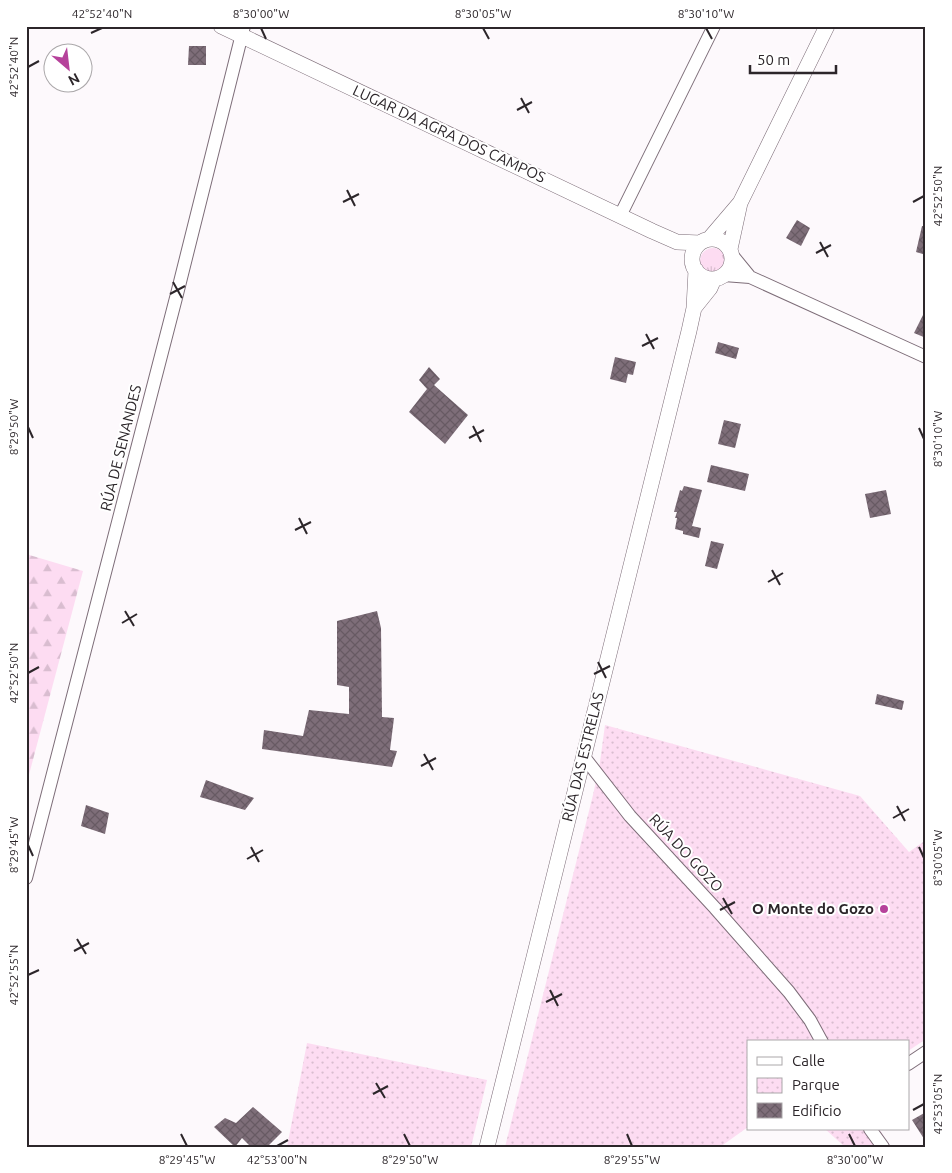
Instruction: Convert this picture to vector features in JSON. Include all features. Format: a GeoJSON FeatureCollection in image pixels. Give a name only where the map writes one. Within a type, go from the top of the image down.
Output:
{"type":"FeatureCollection","features":[{"type":"Feature","properties":{"kind":"street","name":"LUGAR DA AGRA DOS CAMPOS"},"geometry":{"type":"LineString","coordinates":[[221,26],[243,31],[620,216],[677,242],[705,240]]}},
{"type":"Feature","properties":{"kind":"street"},"geometry":{"type":"LineString","coordinates":[[620,216],[714,26]]}},
{"type":"Feature","properties":{"kind":"street"},"geometry":{"type":"LineString","coordinates":[[719,277],[731,267],[731,252],[740,203],[827,26]]}},
{"type":"Feature","properties":{"kind":"street","name":"RÚA DE SENANDES"},"geometry":{"type":"LineString","coordinates":[[26,878],[243,31]]}},
{"type":"Feature","properties":{"kind":"street"},"geometry":{"type":"LineString","coordinates":[[740,203],[694,250],[694,265],[703,276],[750,277],[926,357]]}},
{"type":"Feature","properties":{"kind":"street"},"geometry":{"type":"LineString","coordinates":[[705,240],[723,241],[750,277]]}},
{"type":"Feature","properties":{"kind":"street","name":"LUGAR DA AGRA DOS CAMPOS"},"geometry":{"type":"LineString","coordinates":[[677,242],[694,265]]}},
{"type":"Feature","properties":{"kind":"street","name":"RÚA DAS ESTRELAS"},"geometry":{"type":"LineString","coordinates":[[487,1147],[694,308],[694,265]]}},
{"type":"Feature","properties":{"kind":"street","name":"RÚA DAS ESTRELAS"},"geometry":{"type":"LineString","coordinates":[[694,308],[719,277]]}},
{"type":"Feature","properties":{"kind":"street","name":"RÚA DO GOZO"},"geometry":{"type":"LineString","coordinates":[[584,756],[630,816],[789,992],[805,1013],[821,1040]]}},
{"type":"Feature","properties":{"kind":"street"},"geometry":{"type":"LineString","coordinates":[[910,1063],[926,1052]]}},
{"type":"Feature","properties":{"kind":"street"},"geometry":{"type":"LineString","coordinates":[[871,1130],[883,1147]]}},
{"type":"Feature","properties":{"kind":"green space"},"geometry":{"type":"Polygon","coordinates":[[[713,248],[722,252],[726,261],[722,270],[713,274],[704,270],[700,261],[704,252],[713,248]]]}},
{"type":"Feature","properties":{"kind":"green space"},"geometry":{"type":"Polygon","coordinates":[[[26,554],[83,571],[26,786],[26,554]]]}},
{"type":"Feature","properties":{"kind":"green space"},"geometry":{"type":"Polygon","coordinates":[[[605,725],[860,796],[909,852],[926,840],[926,1039],[910,1050],[910,1040],[747,1040],[747,1128],[720,1147],[505,1147],[600,762],[605,725]]]}},
{"type":"Feature","properties":{"kind":"green space"},"geometry":{"type":"Polygon","coordinates":[[[307,1043],[487,1080],[471,1147],[287,1147],[307,1043]]]}},
{"type":"Feature","properties":{"kind":"green space"},"geometry":{"type":"Polygon","coordinates":[[[826,1130],[880,1130],[891,1147],[845,1147],[826,1130]]]}},
{"type":"Feature","properties":{"kind":"building"},"geometry":{"type":"Polygon","coordinates":[[[189,46],[206,46],[206,65],[188,65],[189,46]]]}},
{"type":"Feature","properties":{"kind":"building"},"geometry":{"type":"Polygon","coordinates":[[[797,220],[810,228],[801,246],[786,238],[797,220]]]}},
{"type":"Feature","properties":{"kind":"building"},"geometry":{"type":"Polygon","coordinates":[[[922,226],[926,226],[926,255],[916,252],[922,226]]]}},
{"type":"Feature","properties":{"kind":"building"},"geometry":{"type":"Polygon","coordinates":[[[926,309],[926,338],[914,333],[926,309]]]}},
{"type":"Feature","properties":{"kind":"building"},"geometry":{"type":"Polygon","coordinates":[[[718,342],[739,348],[736,359],[715,353],[718,342]]]}},
{"type":"Feature","properties":{"kind":"building"},"geometry":{"type":"Polygon","coordinates":[[[615,357],[636,362],[633,375],[628,374],[626,383],[610,379],[615,357]]]}},
{"type":"Feature","properties":{"kind":"building"},"geometry":{"type":"Polygon","coordinates":[[[429,367],[440,379],[434,385],[468,415],[445,444],[409,412],[427,389],[419,380],[429,367]]]}},
{"type":"Feature","properties":{"kind":"building"},"geometry":{"type":"Polygon","coordinates":[[[724,420],[741,424],[735,448],[718,444],[724,420]]]}},
{"type":"Feature","properties":{"kind":"building"},"geometry":{"type":"Polygon","coordinates":[[[711,465],[749,474],[745,491],[707,482],[711,465]]]}},
{"type":"Feature","properties":{"kind":"building"},"geometry":{"type":"Polygon","coordinates":[[[684,486],[702,490],[692,526],[701,528],[699,538],[683,534],[683,531],[675,529],[677,512],[674,512],[680,490],[682,491],[684,486]]]}},
{"type":"Feature","properties":{"kind":"building"},"geometry":{"type":"Polygon","coordinates":[[[886,490],[891,514],[870,518],[865,494],[886,490]]]}},
{"type":"Feature","properties":{"kind":"building"},"geometry":{"type":"Polygon","coordinates":[[[711,541],[724,544],[717,569],[705,566],[711,541]]]}},
{"type":"Feature","properties":{"kind":"building"},"geometry":{"type":"Polygon","coordinates":[[[377,611],[381,628],[382,717],[394,718],[390,750],[397,751],[392,767],[262,749],[264,730],[303,736],[309,710],[349,714],[349,687],[337,685],[337,621],[377,611]]]}},
{"type":"Feature","properties":{"kind":"building"},"geometry":{"type":"Polygon","coordinates":[[[877,694],[904,701],[902,710],[875,704],[877,694]]]}},
{"type":"Feature","properties":{"kind":"building"},"geometry":{"type":"Polygon","coordinates":[[[206,780],[254,798],[245,810],[200,797],[206,780]]]}},
{"type":"Feature","properties":{"kind":"building"},"geometry":{"type":"Polygon","coordinates":[[[86,805],[109,813],[105,834],[81,826],[86,805]]]}},
{"type":"Feature","properties":{"kind":"building"},"geometry":{"type":"Polygon","coordinates":[[[253,1107],[282,1132],[267,1147],[251,1147],[242,1138],[235,1147],[214,1127],[225,1118],[236,1123],[253,1107]]]}},
{"type":"Feature","properties":{"kind":"building"},"geometry":{"type":"Polygon","coordinates":[[[926,1112],[926,1142],[912,1120],[926,1112]]]}},
{"type":"Feature","properties":{"kind":"place","name":"O Monte do Gozo"},"geometry":{"type":"Point","coordinates":[884,909]}}]}
